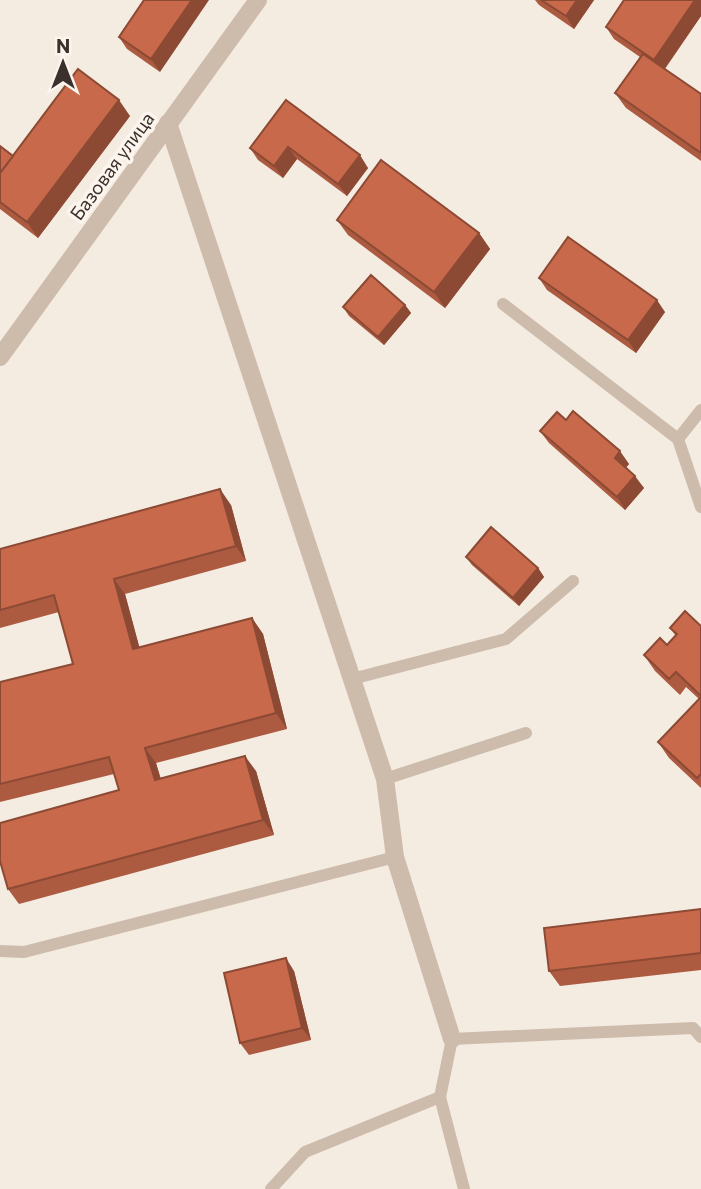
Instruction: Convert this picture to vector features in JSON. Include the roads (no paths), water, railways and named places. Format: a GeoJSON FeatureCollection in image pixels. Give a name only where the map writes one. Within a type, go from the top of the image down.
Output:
{"type":"FeatureCollection","features":[{"type":"Feature","properties":{"kind":"street","name":"Базовая улица"},"geometry":{"type":"LineString","coordinates":[[0,357],[258,0]]}},
{"type":"Feature","properties":{"kind":"street"},"geometry":{"type":"LineString","coordinates":[[169,123],[385,779],[395,857],[452,1039]]}},
{"type":"Feature","properties":{"kind":"lane"},"geometry":{"type":"LineString","coordinates":[[503,304],[678,439],[701,507]]}},
{"type":"Feature","properties":{"kind":"lane"},"geometry":{"type":"LineString","coordinates":[[678,439],[701,410]]}},
{"type":"Feature","properties":{"kind":"lane"},"geometry":{"type":"LineString","coordinates":[[352,679],[506,639],[573,581]]}},
{"type":"Feature","properties":{"kind":"lane"},"geometry":{"type":"LineString","coordinates":[[385,779],[526,733]]}},
{"type":"Feature","properties":{"kind":"lane"},"geometry":{"type":"LineString","coordinates":[[0,951],[24,952],[395,857]]}},
{"type":"Feature","properties":{"kind":"lane"},"geometry":{"type":"LineString","coordinates":[[464,1189],[440,1097],[452,1039],[693,1028],[701,1037]]}},
{"type":"Feature","properties":{"kind":"lane"},"geometry":{"type":"LineString","coordinates":[[271,1189],[305,1152],[440,1097]]}}]}
